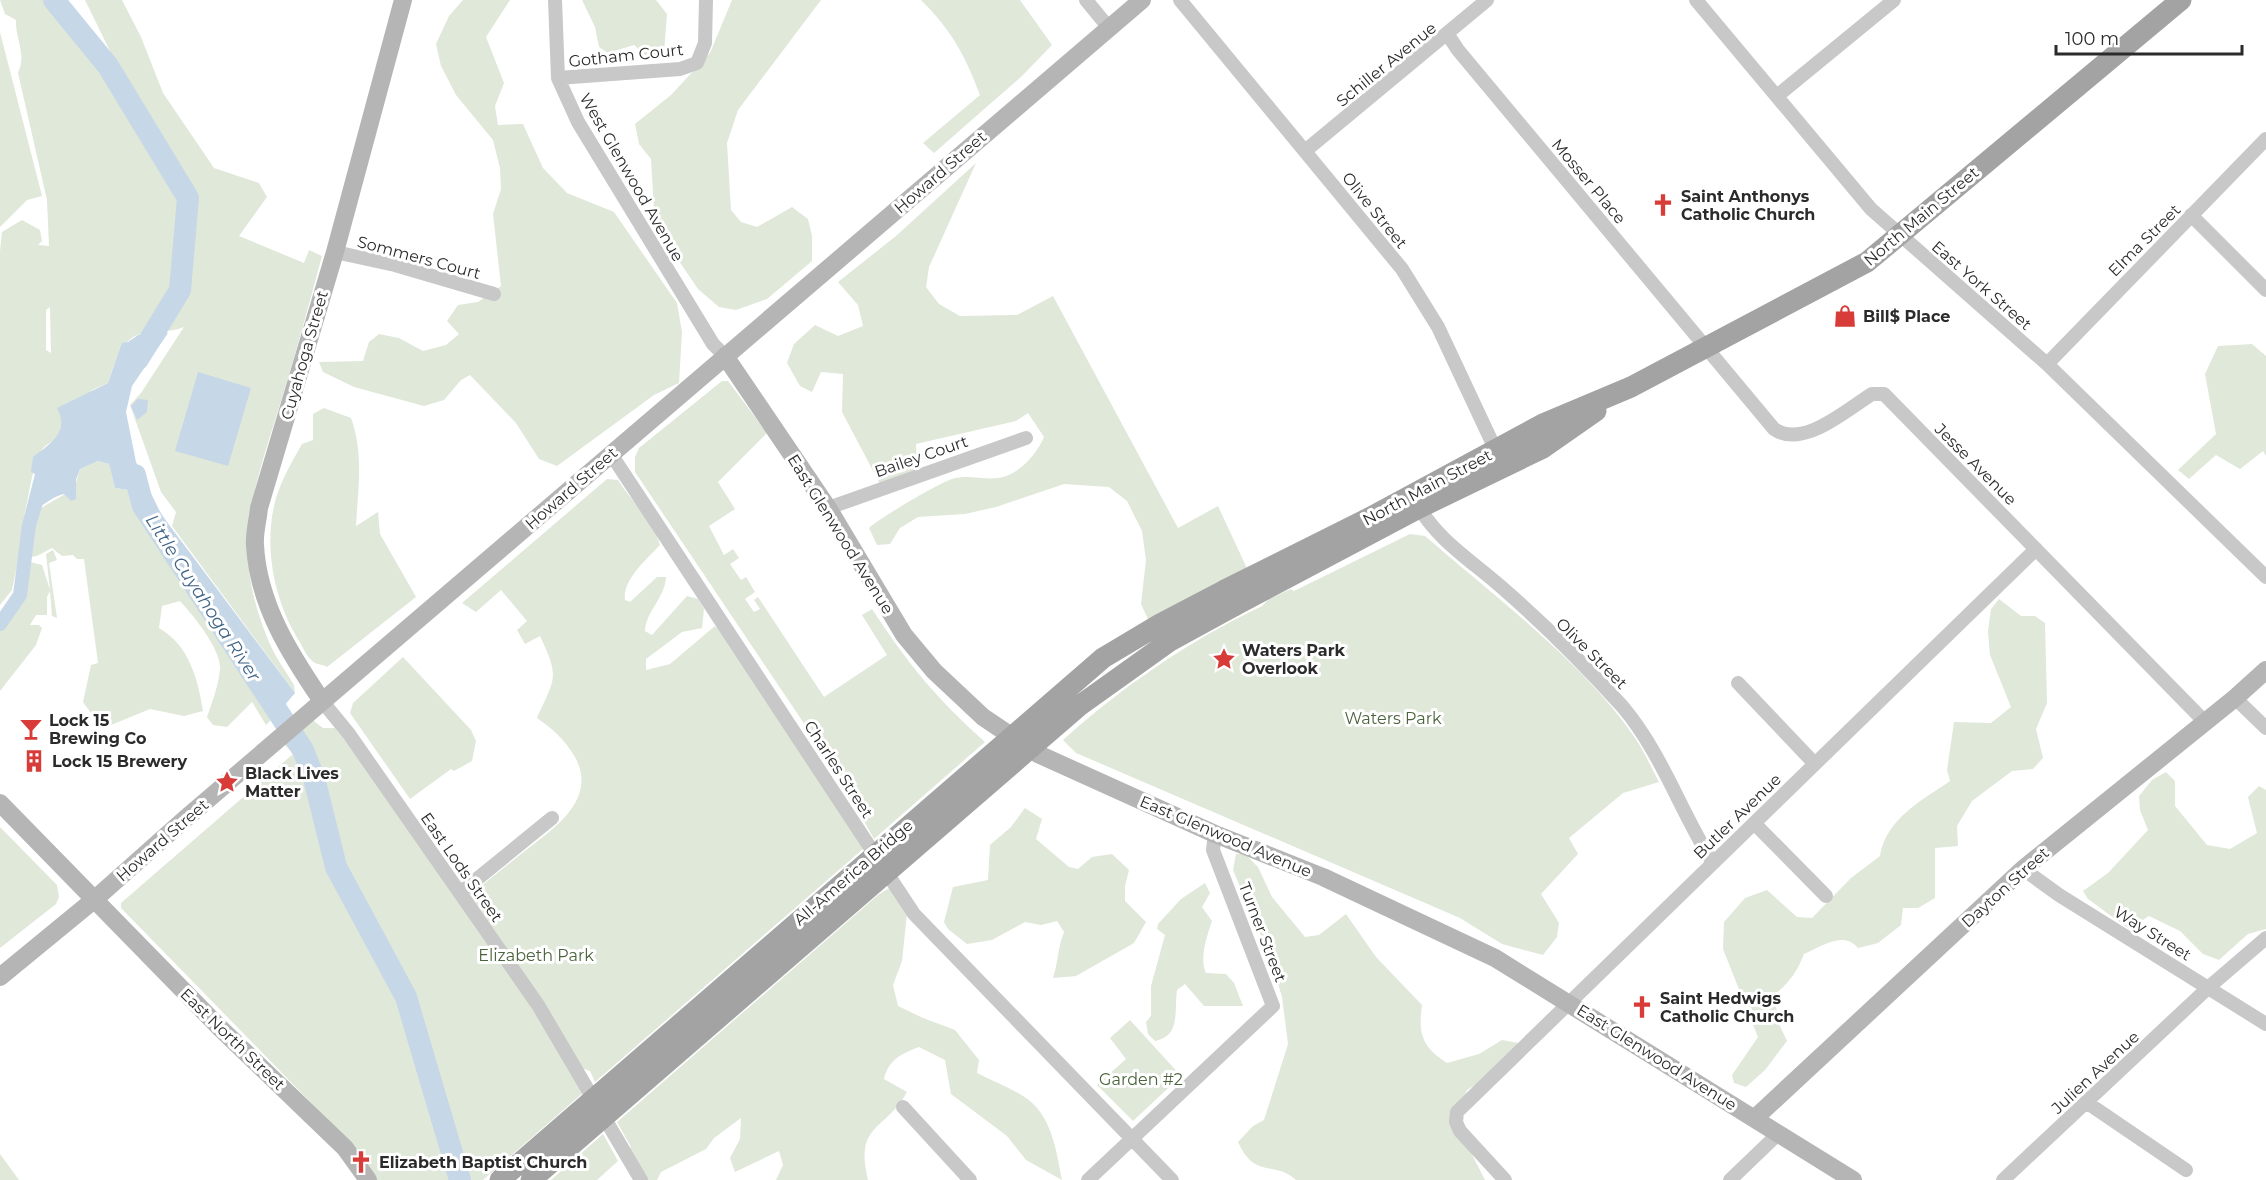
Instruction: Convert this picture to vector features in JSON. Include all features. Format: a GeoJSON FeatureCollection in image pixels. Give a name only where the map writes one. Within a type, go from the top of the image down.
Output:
{"type":"FeatureCollection","features":[{"type":"Feature","properties":{"kind":"main road","name":"North Main Street"},"geometry":{"type":"LineString","coordinates":[[1230,598],[1499,459],[1543,424],[1631,387],[1867,262],[1901,236],[2024,129],[2181,0]]}},
{"type":"Feature","properties":{"kind":"main road","name":"All-America Bridge"},"geometry":{"type":"LineString","coordinates":[[500,1180],[1103,658],[1160,624],[1230,598]]}},
{"type":"Feature","properties":{"kind":"main road","name":"All-America Bridge"},"geometry":{"type":"LineString","coordinates":[[531,1180],[1079,706],[1230,598]]}},
{"type":"Feature","properties":{"kind":"street","name":"Cuyahoga Street"},"geometry":{"type":"LineString","coordinates":[[322,701],[278,630],[262,590],[255,544],[259,508],[335,252],[344,211],[404,0]]}},
{"type":"Feature","properties":{"kind":"street","name":"West Glenwood Avenue"},"geometry":{"type":"LineString","coordinates":[[555,0],[558,78],[578,122],[713,344],[725,356]]}},
{"type":"Feature","properties":{"kind":"street","name":"Gotham Court"},"geometry":{"type":"LineString","coordinates":[[558,78],[681,69],[697,63],[705,43],[706,0]]}},
{"type":"Feature","properties":{"kind":"street"},"geometry":{"type":"LineString","coordinates":[[1086,0],[1109,28]]}},
{"type":"Feature","properties":{"kind":"street","name":"Howard Street"},"geometry":{"type":"LineString","coordinates":[[0,976],[95,899],[274,742],[1142,0]]}},
{"type":"Feature","properties":{"kind":"street","name":"Olive Street"},"geometry":{"type":"LineString","coordinates":[[1180,0],[1378,238],[1423,302],[1461,372],[1499,459]]}},
{"type":"Feature","properties":{"kind":"street","name":"Schiller Avenue"},"geometry":{"type":"LineString","coordinates":[[1305,151],[1448,35],[1487,0]]}},
{"type":"Feature","properties":{"kind":"street","name":"East York Street"},"geometry":{"type":"LineString","coordinates":[[1696,0],[1865,201],[1901,236],[2047,364],[2266,577]]}},
{"type":"Feature","properties":{"kind":"street"},"geometry":{"type":"LineString","coordinates":[[1776,96],[1894,0]]}},
{"type":"Feature","properties":{"kind":"street","name":"Mosser Place"},"geometry":{"type":"LineString","coordinates":[[1448,35],[1707,347]]}},
{"type":"Feature","properties":{"kind":"street","name":"Elma Street"},"geometry":{"type":"LineString","coordinates":[[2047,364],[2266,139]]}},
{"type":"Feature","properties":{"kind":"street"},"geometry":{"type":"LineString","coordinates":[[2191,215],[2266,290]]}},
{"type":"Feature","properties":{"kind":"street","name":"Sommers Court"},"geometry":{"type":"LineString","coordinates":[[335,252],[395,265],[494,294]]}},
{"type":"Feature","properties":{"kind":"street","name":"Jesse Avenue"},"geometry":{"type":"LineString","coordinates":[[1707,347],[1774,429],[1784,435],[1805,435],[1872,394],[1884,394],[2205,722]]}},
{"type":"Feature","properties":{"kind":"street","name":"East Glenwood Avenue"},"geometry":{"type":"LineString","coordinates":[[725,356],[828,508],[904,635],[934,671],[983,717],[1038,754],[1215,834],[1323,877],[1466,943],[1571,1004],[1853,1180]]}},
{"type":"Feature","properties":{"kind":"street","name":"Bailey Court"},"geometry":{"type":"LineString","coordinates":[[828,508],[1026,438]]}},
{"type":"Feature","properties":{"kind":"street","name":"Charles Street"},"geometry":{"type":"LineString","coordinates":[[611,454],[914,914],[1172,1180]]}},
{"type":"Feature","properties":{"kind":"street","name":"Olive Street"},"geometry":{"type":"LineString","coordinates":[[1407,506],[1447,543],[1500,586],[1623,707],[1657,754],[1691,828],[1713,863]]}},
{"type":"Feature","properties":{"kind":"street","name":"Butler Avenue"},"geometry":{"type":"LineString","coordinates":[[1505,1180],[1460,1131],[1456,1116],[1462,1107],[1571,1004],[2036,549]]}},
{"type":"Feature","properties":{"kind":"street","name":"Dayton Street"},"geometry":{"type":"LineString","coordinates":[[1755,1118],[2023,869],[2235,698],[2266,670]]}},
{"type":"Feature","properties":{"kind":"street"},"geometry":{"type":"LineString","coordinates":[[1738,683],[1815,764]]}},
{"type":"Feature","properties":{"kind":"street"},"geometry":{"type":"LineString","coordinates":[[2235,698],[2266,728]]}},
{"type":"Feature","properties":{"kind":"street","name":"East Lods Street"},"geometry":{"type":"LineString","coordinates":[[322,701],[349,734],[538,1005],[633,1177]]}},
{"type":"Feature","properties":{"kind":"street","name":"East North Street"},"geometry":{"type":"LineString","coordinates":[[0,803],[220,1028],[345,1148],[368,1180]]}},
{"type":"Feature","properties":{"kind":"street"},"geometry":{"type":"LineString","coordinates":[[461,892],[552,818]]}},
{"type":"Feature","properties":{"kind":"street"},"geometry":{"type":"LineString","coordinates":[[1754,824],[1826,896]]}},
{"type":"Feature","properties":{"kind":"street","name":"Turner Street"},"geometry":{"type":"LineString","coordinates":[[1088,1180],[1272,1006],[1213,850],[1215,834]]}},
{"type":"Feature","properties":{"kind":"street","name":"Way Street"},"geometry":{"type":"LineString","coordinates":[[2023,869],[2059,895],[2266,1024]]}},
{"type":"Feature","properties":{"kind":"street","name":"Julien Avenue"},"geometry":{"type":"LineString","coordinates":[[2003,1180],[2209,987],[2266,938]]}},
{"type":"Feature","properties":{"kind":"street"},"geometry":{"type":"LineString","coordinates":[[2086,1102],[2186,1170]]}},
{"type":"Feature","properties":{"kind":"street"},"geometry":{"type":"LineString","coordinates":[[903,1107],[970,1180]]}},
{"type":"Feature","properties":{"kind":"street"},"geometry":{"type":"LineString","coordinates":[[1730,1180],[1778,1134]]}},
{"type":"Feature","properties":{"kind":"green space"},"geometry":{"type":"Polygon","coordinates":[[[0,0],[54,0],[108,66],[129,100],[126,111],[132,96],[85,0],[122,0],[141,37],[163,93],[214,168],[259,183],[267,197],[239,236],[304,263],[309,250],[322,256],[262,462],[250,518],[248,546],[250,575],[256,605],[270,643],[294,685],[295,693],[172,526],[176,512],[161,492],[130,405],[141,393],[184,327],[142,333],[131,338],[118,356],[108,383],[94,389],[61,416],[61,426],[57,437],[42,450],[36,462],[24,516],[74,490],[80,469],[98,461],[109,464],[115,488],[129,490],[143,506],[278,713],[266,725],[252,702],[227,727],[213,725],[207,717],[218,681],[219,660],[205,632],[180,601],[162,606],[159,628],[169,635],[185,653],[195,675],[203,711],[184,716],[150,709],[106,727],[96,720],[83,702],[91,665],[98,663],[84,559],[77,559],[73,555],[62,556],[52,548],[33,557],[19,555],[12,590],[0,605],[0,251],[2,232],[22,220],[40,230],[42,241],[38,245],[49,246],[47,200],[18,73],[21,53],[16,20],[5,14],[0,0]],[[50,307],[46,310],[46,350],[51,353],[50,307]]]}},
{"type":"Feature","properties":{"kind":"green space"},"geometry":{"type":"Polygon","coordinates":[[[463,0],[510,0],[486,37],[504,83],[495,106],[498,125],[523,124],[543,168],[567,193],[614,212],[677,303],[682,332],[679,383],[654,395],[557,466],[539,459],[516,423],[470,375],[461,380],[444,400],[424,406],[354,387],[323,372],[319,362],[363,361],[369,342],[379,334],[399,338],[423,351],[446,345],[459,334],[447,321],[458,305],[478,302],[501,286],[493,214],[501,189],[500,168],[493,140],[456,95],[441,66],[436,44],[449,16],[463,0]]]}},
{"type":"Feature","properties":{"kind":"green space"},"geometry":{"type":"Polygon","coordinates":[[[582,0],[656,0],[667,14],[664,53],[651,60],[634,45],[608,53],[599,47],[595,27],[582,0]]]}},
{"type":"Feature","properties":{"kind":"green space"},"geometry":{"type":"Polygon","coordinates":[[[732,0],[821,0],[738,110],[727,143],[731,210],[741,222],[757,227],[792,207],[808,219],[812,236],[812,261],[767,299],[736,310],[719,307],[698,289],[655,226],[651,159],[639,144],[635,124],[671,95],[710,53],[732,0]]]}},
{"type":"Feature","properties":{"kind":"green space"},"geometry":{"type":"Polygon","coordinates":[[[921,0],[1020,0],[1052,45],[1022,76],[934,153],[923,143],[980,95],[957,44],[921,0]]]}},
{"type":"Feature","properties":{"kind":"green space"},"geometry":{"type":"Polygon","coordinates":[[[0,32],[42,196],[27,200],[0,227],[0,32]]]}},
{"type":"Feature","properties":{"kind":"green space"},"geometry":{"type":"Polygon","coordinates":[[[976,163],[929,267],[926,287],[939,304],[960,316],[1017,315],[1053,296],[1178,528],[1218,506],[1251,577],[1152,628],[1141,604],[1146,560],[1142,531],[1127,501],[1109,487],[1064,484],[996,507],[965,514],[918,517],[900,528],[890,544],[877,545],[869,528],[922,494],[952,479],[1005,476],[1026,463],[1044,437],[1028,413],[1016,421],[916,444],[917,471],[880,484],[842,412],[843,374],[821,372],[812,392],[800,386],[787,363],[794,344],[815,325],[838,336],[863,326],[858,305],[838,282],[896,236],[976,163]]]}},
{"type":"Feature","properties":{"kind":"green space"},"geometry":{"type":"Polygon","coordinates":[[[2252,344],[2266,356],[2266,456],[2263,451],[2240,469],[2216,455],[2189,479],[2178,470],[2216,434],[2205,374],[2218,346],[2252,344]]]}},
{"type":"Feature","properties":{"kind":"green space"},"geometry":{"type":"Polygon","coordinates":[[[722,381],[728,381],[767,433],[718,482],[735,509],[709,526],[724,555],[733,549],[739,558],[730,564],[741,580],[746,577],[755,592],[745,599],[754,612],[760,609],[754,600],[758,597],[824,697],[887,655],[862,615],[872,609],[924,680],[985,742],[874,839],[836,771],[635,472],[635,457],[639,448],[722,381]]]}},
{"type":"Feature","properties":{"kind":"green space"},"geometry":{"type":"Polygon","coordinates":[[[324,408],[351,418],[355,431],[359,458],[356,526],[378,512],[380,534],[416,597],[327,667],[315,663],[308,657],[284,612],[274,576],[270,538],[275,502],[280,487],[302,444],[313,440],[313,414],[324,408]]]}},
{"type":"Feature","properties":{"kind":"green space","name":"Elizabeth Park"},"geometry":{"type":"Polygon","coordinates":[[[607,479],[618,480],[647,518],[660,545],[636,570],[625,592],[625,600],[630,602],[657,577],[666,577],[665,585],[649,617],[645,631],[652,635],[687,596],[698,599],[704,609],[702,628],[682,632],[646,659],[646,670],[670,664],[715,626],[724,635],[864,848],[595,1082],[590,1071],[567,1063],[584,1092],[483,1180],[376,1180],[362,1155],[121,908],[121,903],[293,754],[279,738],[306,715],[323,728],[335,728],[374,776],[459,902],[558,824],[576,801],[581,787],[581,773],[567,745],[537,718],[553,678],[553,670],[540,636],[525,644],[517,630],[527,621],[501,590],[476,612],[462,603],[607,479]]]}},
{"type":"Feature","properties":{"kind":"green space","name":"Waters Park"},"geometry":{"type":"Polygon","coordinates":[[[1410,534],[1425,536],[1565,657],[1614,710],[1638,743],[1659,782],[1623,793],[1569,838],[1578,854],[1541,894],[1559,923],[1557,937],[1543,955],[1502,944],[1460,918],[1076,753],[1063,740],[1133,683],[1209,634],[1262,606],[1269,599],[1291,589],[1294,591],[1410,534]]]}},
{"type":"Feature","properties":{"kind":"green space"},"geometry":{"type":"Polygon","coordinates":[[[53,550],[57,560],[49,563],[57,618],[52,616],[50,591],[47,597],[47,615],[36,615],[30,625],[39,625],[42,628],[36,645],[0,691],[0,614],[11,600],[21,573],[30,562],[42,565],[50,590],[46,554],[53,550]]]}},
{"type":"Feature","properties":{"kind":"green space"},"geometry":{"type":"Polygon","coordinates":[[[1999,599],[2021,616],[2035,616],[2045,623],[2047,703],[2036,729],[2043,758],[2033,769],[2012,771],[1972,801],[1957,826],[1958,846],[1935,848],[1935,898],[1918,908],[1903,908],[1901,925],[1878,943],[1858,948],[1846,940],[1839,940],[1804,954],[1792,977],[1774,995],[1779,1024],[1787,1041],[1765,1070],[1746,1087],[1734,1083],[1732,1075],[1758,1037],[1723,949],[1724,922],[1745,898],[1767,890],[1797,917],[1812,918],[1851,878],[1880,856],[1889,831],[1906,812],[1950,781],[1947,770],[1954,722],[1991,723],[2011,707],[1990,655],[1988,631],[1991,609],[1999,599]]]}},
{"type":"Feature","properties":{"kind":"green space"},"geometry":{"type":"Polygon","coordinates":[[[403,657],[471,730],[476,741],[472,761],[454,771],[451,769],[410,799],[350,713],[353,703],[403,657]]]}},
{"type":"Feature","properties":{"kind":"green space"},"geometry":{"type":"Polygon","coordinates":[[[2166,772],[2175,781],[2175,806],[2207,845],[2230,849],[2257,833],[2248,797],[2259,786],[2266,790],[2266,929],[2248,934],[2219,960],[2203,954],[2180,931],[2149,916],[2129,929],[2088,899],[2083,891],[2108,873],[2148,830],[2140,810],[2139,796],[2152,780],[2166,772]]]}},
{"type":"Feature","properties":{"kind":"green space"},"geometry":{"type":"Polygon","coordinates":[[[1025,808],[1042,819],[1036,839],[1069,867],[1078,869],[1092,857],[1112,854],[1129,870],[1125,886],[1125,901],[1146,922],[1134,943],[1076,976],[1053,978],[1064,932],[1057,921],[1041,925],[1025,922],[992,940],[967,944],[948,929],[944,922],[953,887],[988,880],[990,845],[1011,827],[1025,808]]]}},
{"type":"Feature","properties":{"kind":"green space"},"geometry":{"type":"Polygon","coordinates":[[[0,827],[57,885],[59,897],[56,904],[0,948],[0,827]]]}},
{"type":"Feature","properties":{"kind":"green space"},"geometry":{"type":"Polygon","coordinates":[[[1236,854],[1245,854],[1258,867],[1272,897],[1305,937],[1319,935],[1346,914],[1376,957],[1422,1005],[1421,1024],[1424,1039],[1432,1051],[1447,1063],[1479,1054],[1502,1040],[1524,1044],[1487,1078],[1467,1090],[1457,1112],[1460,1131],[1485,1180],[1296,1180],[1288,1174],[1258,1165],[1245,1154],[1238,1142],[1253,1126],[1264,1120],[1288,1044],[1282,997],[1270,957],[1233,870],[1236,854]]]}},
{"type":"Feature","properties":{"kind":"green space"},"geometry":{"type":"Polygon","coordinates":[[[1205,883],[1210,893],[1202,907],[1212,921],[1204,947],[1204,967],[1206,973],[1226,974],[1234,983],[1243,1006],[1204,1006],[1185,984],[1177,990],[1173,1028],[1169,1034],[1155,1041],[1148,1034],[1146,1022],[1151,1016],[1151,986],[1165,935],[1157,929],[1158,924],[1181,899],[1205,883]]]}},
{"type":"Feature","properties":{"kind":"green space"},"geometry":{"type":"Polygon","coordinates":[[[896,884],[908,904],[902,961],[893,985],[898,1006],[955,1030],[979,1060],[977,1073],[1018,1093],[1033,1104],[1047,1123],[1062,1180],[1026,1160],[1007,1136],[951,1094],[945,1060],[919,1047],[897,1058],[886,1072],[884,1079],[907,1092],[899,1105],[874,1129],[869,1137],[865,1148],[868,1180],[776,1180],[783,1165],[779,1151],[735,1172],[730,1158],[740,1139],[741,1118],[714,1138],[706,1149],[661,1172],[657,1180],[641,1180],[625,1156],[631,1147],[617,1122],[878,895],[896,884]]]}},
{"type":"Feature","properties":{"kind":"green space","name":"Garden #2"},"geometry":{"type":"Polygon","coordinates":[[[1130,1020],[1181,1076],[1133,1121],[1097,1085],[1126,1059],[1110,1038],[1130,1020]]]}},
{"type":"Feature","properties":{"kind":"green space"},"geometry":{"type":"Polygon","coordinates":[[[603,1134],[618,1161],[597,1180],[551,1180],[603,1134]]]}},
{"type":"Feature","properties":{"kind":"green space"},"geometry":{"type":"Polygon","coordinates":[[[0,1154],[19,1180],[0,1180],[0,1154]]]}},
{"type":"Feature","properties":{"kind":"water"},"geometry":{"type":"Polygon","coordinates":[[[168,333],[132,386],[126,412],[136,462],[161,514],[295,693],[278,713],[143,506],[129,490],[115,488],[109,464],[98,461],[80,469],[76,480],[76,499],[71,501],[64,494],[24,517],[35,474],[31,472],[33,457],[60,431],[60,416],[57,408],[108,383],[122,343],[138,335],[168,333]]]}},
{"type":"Feature","properties":{"kind":"water"},"geometry":{"type":"Polygon","coordinates":[[[198,372],[251,388],[228,466],[175,451],[198,372]]]}},
{"type":"Feature","properties":{"kind":"water"},"geometry":{"type":"Polygon","coordinates":[[[138,399],[148,400],[147,412],[137,420],[131,406],[138,399]]]}},
{"type":"Feature","properties":{"kind":"waterway","name":"Little Cuyahoga River"},"geometry":{"type":"LineString","coordinates":[[54,0],[108,66],[188,198],[180,290],[138,359]]}},
{"type":"Feature","properties":{"kind":"waterway","name":"Little Cuyahoga River"},"geometry":{"type":"LineString","coordinates":[[135,475],[143,506],[303,750],[314,778],[336,867],[406,997],[460,1180]]}},
{"type":"Feature","properties":{"kind":"waterway"},"geometry":{"type":"LineString","coordinates":[[0,624],[20,595],[29,525],[38,496]]}},
{"type":"Feature","properties":{"kind":"place","name":"Saint Anthonys Catholic Church"},"geometry":{"type":"Point","coordinates":[1663,205]}},
{"type":"Feature","properties":{"kind":"place","name":"Bill$ Place"},"geometry":{"type":"Point","coordinates":[1845,316]}},
{"type":"Feature","properties":{"kind":"place","name":"Waters Park Overlook"},"geometry":{"type":"Point","coordinates":[1224,659]}},
{"type":"Feature","properties":{"kind":"place","name":"Lock 15 Brewing Co"},"geometry":{"type":"Point","coordinates":[31,729]}},
{"type":"Feature","properties":{"kind":"place","name":"Lock 15 Brewery"},"geometry":{"type":"Point","coordinates":[34,761]}},
{"type":"Feature","properties":{"kind":"place","name":"Black Lives Matter"},"geometry":{"type":"Point","coordinates":[227,782]}},
{"type":"Feature","properties":{"kind":"place","name":"Saint Hedwigs Catholic Church"},"geometry":{"type":"Point","coordinates":[1642,1007]}},
{"type":"Feature","properties":{"kind":"place","name":"Elizabeth Baptist Church"},"geometry":{"type":"Point","coordinates":[361,1162]}}]}
